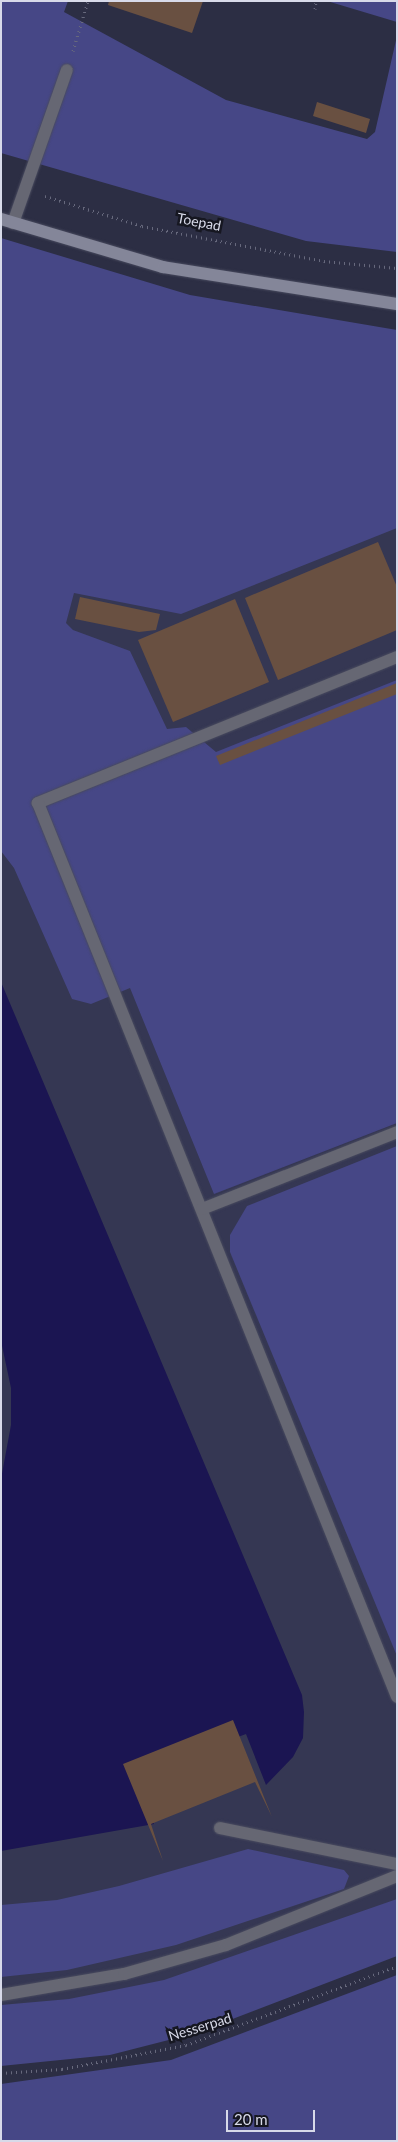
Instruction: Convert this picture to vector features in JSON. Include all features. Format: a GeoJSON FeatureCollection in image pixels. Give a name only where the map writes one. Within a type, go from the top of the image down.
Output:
{"type":"FeatureCollection","features":[{"type":"Feature","properties":{"kind":"street"},"geometry":{"type":"LineString","coordinates":[[7,221],[163,267],[397,304]]}},
{"type":"Feature","properties":{"kind":"lane"},"geometry":{"type":"LineString","coordinates":[[7,221],[23,189],[66,70]]}},
{"type":"Feature","properties":{"kind":"lane"},"geometry":{"type":"LineString","coordinates":[[397,657],[38,803],[397,1697]]}},
{"type":"Feature","properties":{"kind":"lane"},"geometry":{"type":"LineString","coordinates":[[202,1209],[397,1132]]}},
{"type":"Feature","properties":{"kind":"lane"},"geometry":{"type":"LineString","coordinates":[[220,1828],[397,1864]]}},
{"type":"Feature","properties":{"kind":"lane"},"geometry":{"type":"LineString","coordinates":[[1,1995],[124,1974],[226,1945],[397,1876]]}},
{"type":"Feature","properties":{"kind":"path"},"geometry":{"type":"LineString","coordinates":[[66,70],[88,1]]}},
{"type":"Feature","properties":{"kind":"path"},"geometry":{"type":"LineString","coordinates":[[315,9],[316,1]]}},
{"type":"Feature","properties":{"kind":"path","name":"Toepad"},"geometry":{"type":"LineString","coordinates":[[23,189],[142,226],[324,261],[397,268]]}},
{"type":"Feature","properties":{"kind":"path","name":"Nesserpad"},"geometry":{"type":"LineString","coordinates":[[1,2073],[62,2069],[186,2045],[397,1966]]}},
{"type":"Feature","properties":{"kind":"shaded area"},"geometry":{"type":"Polygon","coordinates":[[[1,1],[68,1],[64,12],[226,100],[367,139],[375,132],[397,36],[397,252],[306,241],[1,153],[1,1]]]}},
{"type":"Feature","properties":{"kind":"shaded area"},"geometry":{"type":"Polygon","coordinates":[[[327,1],[397,1],[397,22],[327,1]]]}},
{"type":"Feature","properties":{"kind":"shaded area"},"geometry":{"type":"Polygon","coordinates":[[[1,238],[190,295],[397,330],[397,528],[181,614],[74,593],[66,623],[73,630],[130,651],[167,729],[186,727],[216,752],[397,680],[397,1123],[214,1194],[130,988],[91,1004],[72,999],[14,868],[1,851],[1,238]]]}},
{"type":"Feature","properties":{"kind":"shaded area"},"geometry":{"type":"Polygon","coordinates":[[[397,435],[397,1936],[1,2051],[1,466],[397,435]]]}},
{"type":"Feature","properties":{"kind":"shaded area"},"geometry":{"type":"Polygon","coordinates":[[[1,982],[302,1695],[304,1712],[303,1738],[293,1757],[266,1785],[246,1734],[136,1775],[154,1824],[1,1851],[1,1479],[11,1425],[11,1388],[1,1341],[1,982]]]}},
{"type":"Feature","properties":{"kind":"shaded area"},"geometry":{"type":"Polygon","coordinates":[[[397,1146],[397,1656],[230,1252],[230,1235],[247,1206],[397,1146]]]}},
{"type":"Feature","properties":{"kind":"shaded area"},"geometry":{"type":"Polygon","coordinates":[[[248,1849],[344,1870],[349,1876],[344,1889],[176,1945],[67,1970],[1,1977],[1,1905],[57,1900],[119,1886],[248,1849]]]}},
{"type":"Feature","properties":{"kind":"shaded area"},"geometry":{"type":"Polygon","coordinates":[[[397,1899],[397,1956],[196,2033],[110,2055],[1,2066],[1,2005],[69,1999],[164,1980],[397,1899]]]}},
{"type":"Feature","properties":{"kind":"shaded area"},"geometry":{"type":"Polygon","coordinates":[[[397,1975],[397,2141],[1,2141],[1,2084],[171,2060],[397,1975]]]}},
{"type":"Feature","properties":{"kind":"building"},"geometry":{"type":"Polygon","coordinates":[[[109,1],[203,1],[192,33],[108,5],[109,1]]]}},
{"type":"Feature","properties":{"kind":"building"},"geometry":{"type":"Polygon","coordinates":[[[317,102],[370,119],[366,133],[313,116],[317,102]]]}},
{"type":"Feature","properties":{"kind":"building"},"geometry":{"type":"Polygon","coordinates":[[[378,542],[397,587],[397,630],[278,680],[245,598],[378,542]]]}},
{"type":"Feature","properties":{"kind":"building"},"geometry":{"type":"Polygon","coordinates":[[[80,597],[160,614],[156,630],[139,632],[75,619],[80,597]]]}},
{"type":"Feature","properties":{"kind":"building"},"geometry":{"type":"Polygon","coordinates":[[[235,599],[269,682],[173,722],[138,640],[235,599]]]}},
{"type":"Feature","properties":{"kind":"building"},"geometry":{"type":"Polygon","coordinates":[[[397,683],[397,694],[220,765],[216,756],[397,683]]]}},
{"type":"Feature","properties":{"kind":"building"},"geometry":{"type":"Polygon","coordinates":[[[233,1720],[272,1817],[255,1782],[151,1824],[163,1861],[123,1764],[233,1720]]]}}]}
